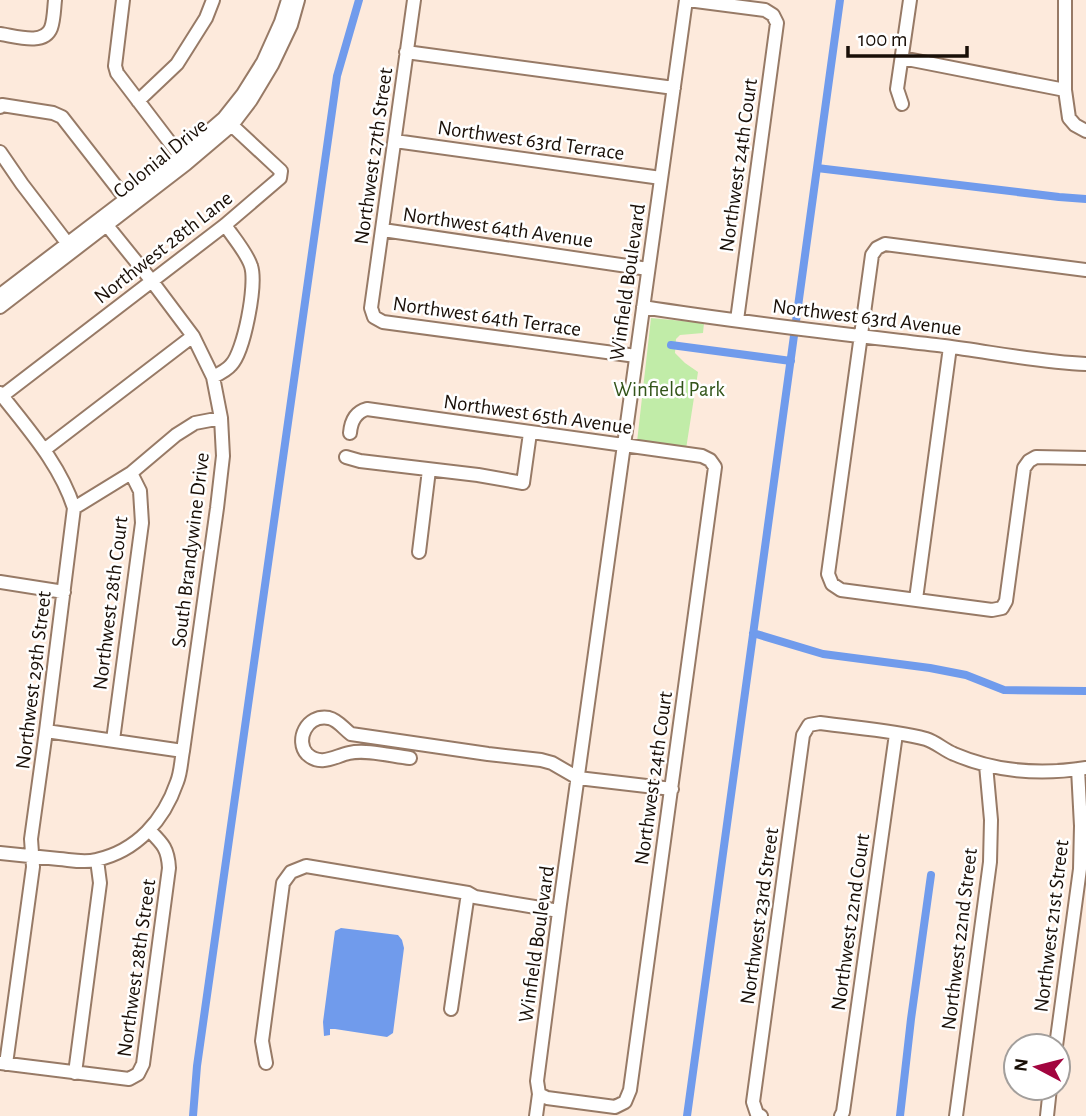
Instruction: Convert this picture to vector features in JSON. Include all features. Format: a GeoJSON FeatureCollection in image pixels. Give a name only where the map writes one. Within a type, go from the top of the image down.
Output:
{"type":"FeatureCollection","features":[{"type":"Feature","properties":{"kind":"street"},"geometry":{"type":"LineString","coordinates":[[0,34],[37,39],[46,36],[51,27],[55,0]]}},
{"type":"Feature","properties":{"kind":"street"},"geometry":{"type":"LineString","coordinates":[[123,0],[115,66],[117,73],[183,160]]}},
{"type":"Feature","properties":{"kind":"street"},"geometry":{"type":"LineString","coordinates":[[138,101],[177,64],[206,18],[213,0]]}},
{"type":"Feature","properties":{"kind":"street","name":"Colonial Drive"},"geometry":{"type":"LineString","coordinates":[[228,122],[263,62],[288,0]]}},
{"type":"Feature","properties":{"kind":"street","name":"Colonial Drive"},"geometry":{"type":"LineString","coordinates":[[0,307],[8,293],[129,203],[251,100],[291,25],[298,0]]}},
{"type":"Feature","properties":{"kind":"street","name":"Northwest 27th Street"},"geometry":{"type":"LineString","coordinates":[[374,317],[371,308],[414,0]]}},
{"type":"Feature","properties":{"kind":"street","name":"Northwest 24th Court"},"geometry":{"type":"LineString","coordinates":[[687,0],[765,10],[773,15],[777,23],[737,320]]}},
{"type":"Feature","properties":{"kind":"street","name":"Winfield Boulevard"},"geometry":{"type":"LineString","coordinates":[[536,1116],[539,1094],[537,1081],[560,907],[687,0]]}},
{"type":"Feature","properties":{"kind":"street"},"geometry":{"type":"LineString","coordinates":[[902,104],[897,89],[910,0]]}},
{"type":"Feature","properties":{"kind":"street"},"geometry":{"type":"LineString","coordinates":[[1065,0],[1065,90],[1069,118],[1086,131]]}},
{"type":"Feature","properties":{"kind":"street"},"geometry":{"type":"LineString","coordinates":[[406,52],[674,88]]}},
{"type":"Feature","properties":{"kind":"street"},"geometry":{"type":"LineString","coordinates":[[902,58],[1065,90]]}},
{"type":"Feature","properties":{"kind":"street"},"geometry":{"type":"LineString","coordinates":[[0,107],[53,113],[62,117],[129,203]]}},
{"type":"Feature","properties":{"kind":"street","name":"Northwest 28th Lane"},"geometry":{"type":"LineString","coordinates":[[1,395],[225,225],[280,178],[281,171],[228,122]]}},
{"type":"Feature","properties":{"kind":"street","name":"Northwest 63rd Terrace"},"geometry":{"type":"LineString","coordinates":[[395,141],[661,178]]}},
{"type":"Feature","properties":{"kind":"street"},"geometry":{"type":"LineString","coordinates":[[0,152],[70,247]]}},
{"type":"Feature","properties":{"kind":"street","name":"South Brandywine Drive"},"geometry":{"type":"LineString","coordinates":[[104,222],[193,336],[213,377],[221,418],[223,456],[217,509],[183,751],[178,780],[167,806],[150,831]]}},
{"type":"Feature","properties":{"kind":"street"},"geometry":{"type":"LineString","coordinates":[[213,377],[231,366],[240,351],[246,335],[252,281],[251,267],[225,225]]}},
{"type":"Feature","properties":{"kind":"street","name":"Northwest 64th Avenue"},"geometry":{"type":"LineString","coordinates":[[383,230],[648,269]]}},
{"type":"Feature","properties":{"kind":"street"},"geometry":{"type":"LineString","coordinates":[[1086,270],[885,244],[877,248],[872,255],[828,575],[832,584],[841,590],[992,610],[1002,608],[1006,601],[1024,468],[1028,461],[1036,457],[1086,458]]}},
{"type":"Feature","properties":{"kind":"street"},"geometry":{"type":"LineString","coordinates":[[0,276],[8,293]]}},
{"type":"Feature","properties":{"kind":"street","name":"Northwest 63rd Avenue"},"geometry":{"type":"LineString","coordinates":[[643,307],[1033,359],[1086,363]]}},
{"type":"Feature","properties":{"kind":"street","name":"Northwest 64th Terrace"},"geometry":{"type":"LineString","coordinates":[[374,317],[383,322],[636,356]]}},
{"type":"Feature","properties":{"kind":"street"},"geometry":{"type":"LineString","coordinates":[[44,450],[193,336]]}},
{"type":"Feature","properties":{"kind":"street"},"geometry":{"type":"LineString","coordinates":[[916,599],[950,347]]}},
{"type":"Feature","properties":{"kind":"street"},"geometry":{"type":"LineString","coordinates":[[1,395],[44,450],[68,490],[74,508],[131,473],[176,435],[195,424],[221,418]]}},
{"type":"Feature","properties":{"kind":"street","name":"Northwest 65th Avenue"},"geometry":{"type":"LineString","coordinates":[[350,433],[355,417],[360,411],[367,409],[702,456],[710,460]]}},
{"type":"Feature","properties":{"kind":"street"},"geometry":{"type":"LineString","coordinates":[[346,457],[523,483],[530,433]]}},
{"type":"Feature","properties":{"kind":"street","name":"Northwest 24th Court"},"geometry":{"type":"LineString","coordinates":[[539,1094],[547,1098],[615,1107],[625,1102],[630,1090],[715,467],[710,460]]}},
{"type":"Feature","properties":{"kind":"street"},"geometry":{"type":"LineString","coordinates":[[419,552],[429,470]]}},
{"type":"Feature","properties":{"kind":"street","name":"Northwest 28th Court"},"geometry":{"type":"LineString","coordinates":[[113,740],[142,523],[140,491],[131,473]]}},
{"type":"Feature","properties":{"kind":"street","name":"Northwest 29th Street"},"geometry":{"type":"LineString","coordinates":[[3,1064],[33,867],[31,839],[74,508]]}},
{"type":"Feature","properties":{"kind":"street"},"geometry":{"type":"LineString","coordinates":[[0,582],[64,592]]}},
{"type":"Feature","properties":{"kind":"street"},"geometry":{"type":"LineString","coordinates":[[410,758],[358,752],[319,760],[304,751],[303,735],[308,723],[313,719],[331,718],[351,734],[541,760],[552,763],[578,778],[671,789]]}},
{"type":"Feature","properties":{"kind":"street","name":"Northwest 23rd Street"},"geometry":{"type":"LineString","coordinates":[[759,1115],[753,1102],[803,735],[809,725],[820,723],[896,734]]}},
{"type":"Feature","properties":{"kind":"street"},"geometry":{"type":"LineString","coordinates":[[47,731],[183,751]]}},
{"type":"Feature","properties":{"kind":"street"},"geometry":{"type":"LineString","coordinates":[[896,734],[930,741],[954,754],[986,765],[1020,771],[1049,772],[1082,768]]}},
{"type":"Feature","properties":{"kind":"street","name":"Northwest 22nd Court"},"geometry":{"type":"LineString","coordinates":[[841,1116],[896,734]]}},
{"type":"Feature","properties":{"kind":"street","name":"Northwest 22nd Street"},"geometry":{"type":"LineString","coordinates":[[956,1116],[990,862],[991,820],[986,765]]}},
{"type":"Feature","properties":{"kind":"street","name":"Northwest 21st Street"},"geometry":{"type":"LineString","coordinates":[[1058,1032],[1080,869],[1082,768]]}},
{"type":"Feature","properties":{"kind":"street"},"geometry":{"type":"LineString","coordinates":[[0,853],[97,860],[136,843],[150,831]]}},
{"type":"Feature","properties":{"kind":"street","name":"Northwest 28th Street"},"geometry":{"type":"LineString","coordinates":[[75,1073],[129,1079],[138,1074],[143,1064],[169,868],[168,855],[163,844],[150,831]]}},
{"type":"Feature","properties":{"kind":"street"},"geometry":{"type":"LineString","coordinates":[[3,1064],[75,1073],[100,883],[97,860]]}},
{"type":"Feature","properties":{"kind":"street"},"geometry":{"type":"LineString","coordinates":[[266,1063],[262,1041],[284,883],[291,872],[306,866],[468,892],[475,897],[560,907]]}},
{"type":"Feature","properties":{"kind":"street"},"geometry":{"type":"LineString","coordinates":[[451,1010],[468,892]]}},
{"type":"Feature","properties":{"kind":"green space","name":"Winfield Park"},"geometry":{"type":"Polygon","coordinates":[[[651,318],[704,323],[703,333],[680,335],[676,339],[675,353],[698,372],[686,449],[637,442],[651,318]]]}},
{"type":"Feature","properties":{"kind":"water"},"geometry":{"type":"Polygon","coordinates":[[[341,928],[398,935],[402,940],[404,948],[393,1033],[387,1037],[335,1029],[330,1029],[330,1035],[324,1036],[323,1022],[335,931],[341,928]]]}},
{"type":"Feature","properties":{"kind":"waterway"},"geometry":{"type":"LineString","coordinates":[[193,1116],[197,1066],[337,76],[359,0]]}},
{"type":"Feature","properties":{"kind":"waterway"},"geometry":{"type":"LineString","coordinates":[[687,1116],[840,0]]}},
{"type":"Feature","properties":{"kind":"waterway"},"geometry":{"type":"LineString","coordinates":[[817,168],[1086,199]]}},
{"type":"Feature","properties":{"kind":"waterway"},"geometry":{"type":"LineString","coordinates":[[671,345],[791,361]]}},
{"type":"Feature","properties":{"kind":"waterway"},"geometry":{"type":"LineString","coordinates":[[753,633],[823,654],[966,675],[1004,690],[1086,691]]}},
{"type":"Feature","properties":{"kind":"waterway"},"geometry":{"type":"LineString","coordinates":[[900,1116],[931,875]]}}]}
